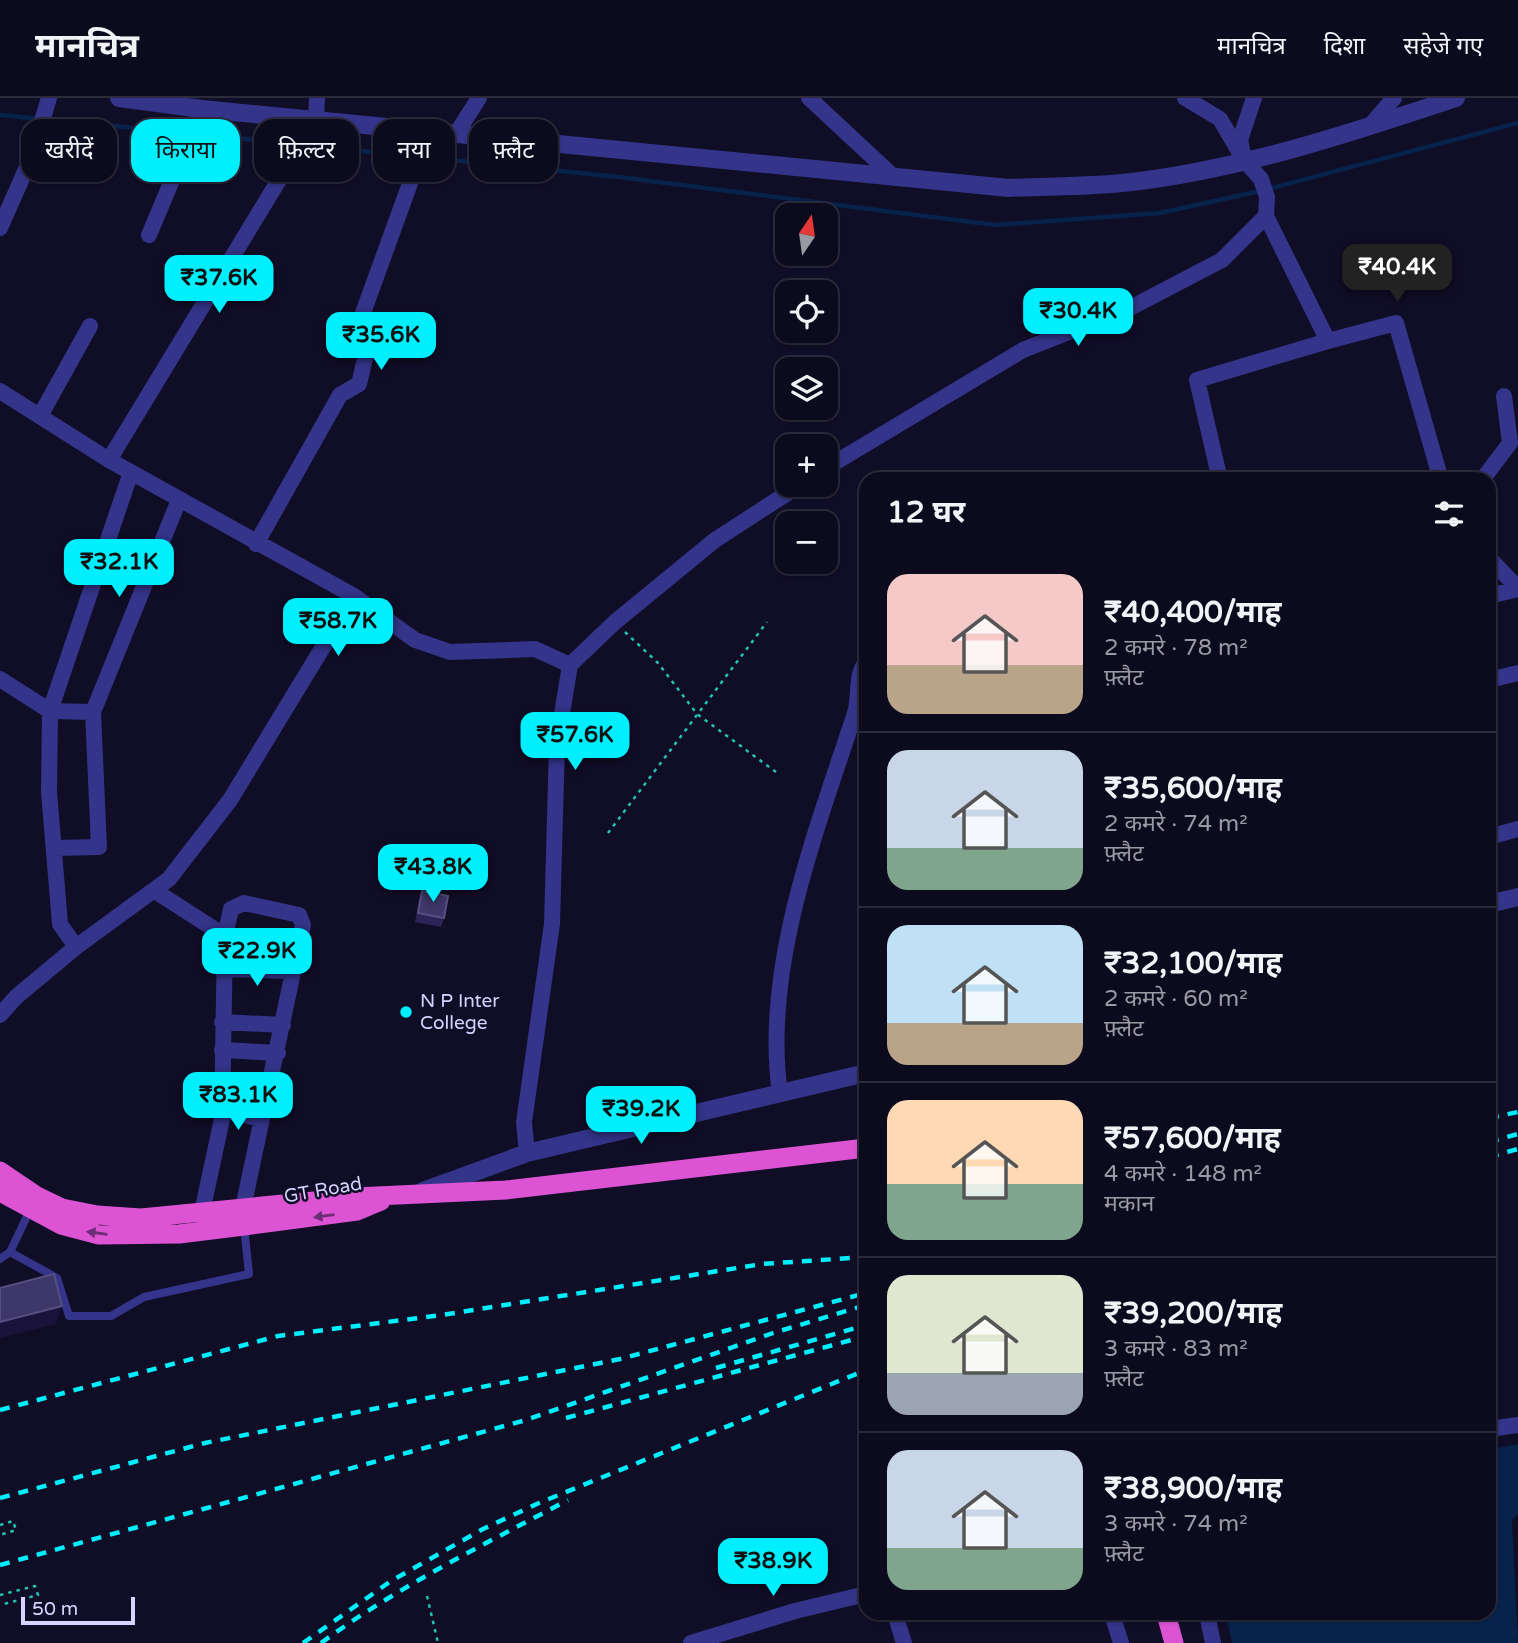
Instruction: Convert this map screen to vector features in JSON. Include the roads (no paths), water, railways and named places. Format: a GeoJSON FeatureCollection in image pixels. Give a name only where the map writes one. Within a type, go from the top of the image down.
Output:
{"type":"FeatureCollection","features":[{"type":"Feature","properties":{"kind":"highway","name":"GT Road"},"geometry":{"type":"LineString","coordinates":[[0,1171],[61,1225],[99,1235],[179,1234],[243,1217],[355,1197],[389,1198],[506,1190],[859,1149]]}},
{"type":"Feature","properties":{"kind":"highway","name":"GT Road"},"geometry":{"type":"LineString","coordinates":[[0,1192],[33,1203],[97,1215],[141,1217],[202,1212],[243,1217]]}},
{"type":"Feature","properties":{"kind":"highway"},"geometry":{"type":"LineString","coordinates":[[1168,1620],[1174,1643]]}},
{"type":"Feature","properties":{"kind":"street"},"geometry":{"type":"LineString","coordinates":[[119,98],[202,109],[316,119],[317,98]]}},
{"type":"Feature","properties":{"kind":"street"},"geometry":{"type":"LineString","coordinates":[[479,98],[456,134],[1009,188],[1132,182],[1244,160],[1369,127],[1456,98]]}},
{"type":"Feature","properties":{"kind":"street"},"geometry":{"type":"LineString","coordinates":[[809,98],[894,177]]}},
{"type":"Feature","properties":{"kind":"street"},"geometry":{"type":"LineString","coordinates":[[1185,98],[1220,119],[1264,190],[1266,216],[1328,341]]}},
{"type":"Feature","properties":{"kind":"street"},"geometry":{"type":"LineString","coordinates":[[1244,160],[1240,140],[1254,98]]}},
{"type":"Feature","properties":{"kind":"street"},"geometry":{"type":"LineString","coordinates":[[1369,127],[1394,98]]}},
{"type":"Feature","properties":{"kind":"street"},"geometry":{"type":"LineString","coordinates":[[149,235],[202,109]]}},
{"type":"Feature","properties":{"kind":"street"},"geometry":{"type":"LineString","coordinates":[[0,228],[30,158],[45,112]]}},
{"type":"Feature","properties":{"kind":"street"},"geometry":{"type":"LineString","coordinates":[[109,460],[278,182]]}},
{"type":"Feature","properties":{"kind":"street"},"geometry":{"type":"LineString","coordinates":[[256,544],[340,395],[359,384],[368,346],[359,324],[411,182]]}},
{"type":"Feature","properties":{"kind":"street"},"geometry":{"type":"LineString","coordinates":[[838,461],[1023,350],[1132,307],[1222,260],[1266,216]]}},
{"type":"Feature","properties":{"kind":"street"},"geometry":{"type":"LineString","coordinates":[[1218,472],[1198,380],[1396,323],[1439,472]]}},
{"type":"Feature","properties":{"kind":"street"},"geometry":{"type":"LineString","coordinates":[[40,416],[90,326]]}},
{"type":"Feature","properties":{"kind":"street"},"geometry":{"type":"LineString","coordinates":[[0,391],[109,460],[354,596],[415,640],[450,652],[535,649],[570,665]]}},
{"type":"Feature","properties":{"kind":"street"},"geometry":{"type":"LineString","coordinates":[[1488,472],[1510,443],[1504,396]]}},
{"type":"Feature","properties":{"kind":"street"},"geometry":{"type":"LineString","coordinates":[[76,947],[60,924],[49,792],[50,711],[131,472]]}},
{"type":"Feature","properties":{"kind":"street"},"geometry":{"type":"LineString","coordinates":[[527,1153],[524,1122],[552,924],[557,744],[570,665],[615,622],[715,540],[781,497]]}},
{"type":"Feature","properties":{"kind":"street"},"geometry":{"type":"LineString","coordinates":[[55,848],[99,847],[93,712],[179,500]]}},
{"type":"Feature","properties":{"kind":"street"},"geometry":{"type":"LineString","coordinates":[[1496,565],[1518,588],[1496,594]]}},
{"type":"Feature","properties":{"kind":"street"},"geometry":{"type":"LineString","coordinates":[[0,1015],[76,947],[169,879],[230,800],[354,596]]}},
{"type":"Feature","properties":{"kind":"street"},"geometry":{"type":"LineString","coordinates":[[1496,678],[1518,673]]}},
{"type":"Feature","properties":{"kind":"street"},"geometry":{"type":"LineString","coordinates":[[0,679],[50,711],[93,712]]}},
{"type":"Feature","properties":{"kind":"street"},"geometry":{"type":"LineString","coordinates":[[780,1094],[775,1058],[789,927],[808,853],[859,697]]}},
{"type":"Feature","properties":{"kind":"street"},"geometry":{"type":"LineString","coordinates":[[1496,835],[1518,829]]}},
{"type":"Feature","properties":{"kind":"street"},"geometry":{"type":"LineString","coordinates":[[155,891],[225,936],[300,939]]}},
{"type":"Feature","properties":{"kind":"street"},"geometry":{"type":"LineString","coordinates":[[1496,902],[1518,897]]}},
{"type":"Feature","properties":{"kind":"street"},"geometry":{"type":"LineString","coordinates":[[202,1212],[222,1110],[225,936],[231,909],[244,903],[299,915],[303,925],[243,1217]]}},
{"type":"Feature","properties":{"kind":"street"},"geometry":{"type":"LineString","coordinates":[[223,969],[293,971]]}},
{"type":"Feature","properties":{"kind":"street"},"geometry":{"type":"LineString","coordinates":[[222,1022],[283,1025]]}},
{"type":"Feature","properties":{"kind":"street"},"geometry":{"type":"LineString","coordinates":[[222,1050],[278,1053]]}},
{"type":"Feature","properties":{"kind":"street"},"geometry":{"type":"LineString","coordinates":[[409,1195],[527,1153],[859,1075]]}},
{"type":"Feature","properties":{"kind":"street"},"geometry":{"type":"LineString","coordinates":[[222,1079],[269,1086]]}},
{"type":"Feature","properties":{"kind":"street"},"geometry":{"type":"LineString","coordinates":[[222,1110],[261,1119]]}},
{"type":"Feature","properties":{"kind":"street"},"geometry":{"type":"LineString","coordinates":[[1496,1428],[1518,1425]]}},
{"type":"Feature","properties":{"kind":"street"},"geometry":{"type":"LineString","coordinates":[[691,1643],[795,1611],[859,1596]]}},
{"type":"Feature","properties":{"kind":"street"},"geometry":{"type":"LineString","coordinates":[[897,1620],[904,1643]]}},
{"type":"Feature","properties":{"kind":"street"},"geometry":{"type":"LineString","coordinates":[[1114,1620],[1121,1643]]}},
{"type":"Feature","properties":{"kind":"street"},"geometry":{"type":"LineString","coordinates":[[1208,1620],[1213,1643]]}},
{"type":"Feature","properties":{"kind":"lane"},"geometry":{"type":"LineString","coordinates":[[0,1258],[10,1252],[33,1203]]}},
{"type":"Feature","properties":{"kind":"lane"},"geometry":{"type":"LineString","coordinates":[[10,1252],[57,1278],[69,1316],[111,1316],[144,1297],[249,1274],[243,1217]]}},
{"type":"Feature","properties":{"kind":"water"},"geometry":{"type":"Polygon","coordinates":[[[1518,1444],[1518,1514],[1512,1520],[1518,1643],[1232,1643],[1227,1620],[1496,1620],[1496,1449],[1518,1444]]]}},
{"type":"Feature","properties":{"kind":"waterway"},"geometry":{"type":"LineString","coordinates":[[0,115],[131,128]]}},
{"type":"Feature","properties":{"kind":"waterway"},"geometry":{"type":"LineString","coordinates":[[1268,189],[1518,123]]}},
{"type":"Feature","properties":{"kind":"waterway"},"geometry":{"type":"LineString","coordinates":[[240,138],[254,140]]}},
{"type":"Feature","properties":{"kind":"waterway"},"geometry":{"type":"LineString","coordinates":[[359,151],[619,177],[995,225],[1160,213],[1260,191]]}},
{"type":"Feature","properties":{"kind":"railway"},"geometry":{"type":"LineString","coordinates":[[1496,1117],[1518,1112]]}},
{"type":"Feature","properties":{"kind":"railway"},"geometry":{"type":"LineString","coordinates":[[1496,1140],[1518,1134]]}},
{"type":"Feature","properties":{"kind":"railway"},"geometry":{"type":"LineString","coordinates":[[1496,1155],[1518,1149]]}},
{"type":"Feature","properties":{"kind":"railway"},"geometry":{"type":"LineString","coordinates":[[0,1410],[278,1336],[442,1315],[762,1264],[859,1257]]}},
{"type":"Feature","properties":{"kind":"railway"},"geometry":{"type":"LineString","coordinates":[[0,1498],[205,1443],[620,1359],[859,1295]]}},
{"type":"Feature","properties":{"kind":"railway"},"geometry":{"type":"LineString","coordinates":[[0,1565],[526,1420],[773,1333],[859,1307]]}},
{"type":"Feature","properties":{"kind":"railway"},"geometry":{"type":"LineString","coordinates":[[716,1368],[859,1327]]}},
{"type":"Feature","properties":{"kind":"railway"},"geometry":{"type":"LineString","coordinates":[[566,1418],[859,1338]]}},
{"type":"Feature","properties":{"kind":"railway"},"geometry":{"type":"LineString","coordinates":[[303,1643],[391,1581],[483,1529],[539,1503],[859,1373]]}},
{"type":"Feature","properties":{"kind":"railway"},"geometry":{"type":"LineString","coordinates":[[321,1643],[411,1585],[568,1500]]}},
{"type":"Feature","properties":{"kind":"place","name":"N P Inter College"},"geometry":{"type":"Point","coordinates":[406,1012]}}]}
